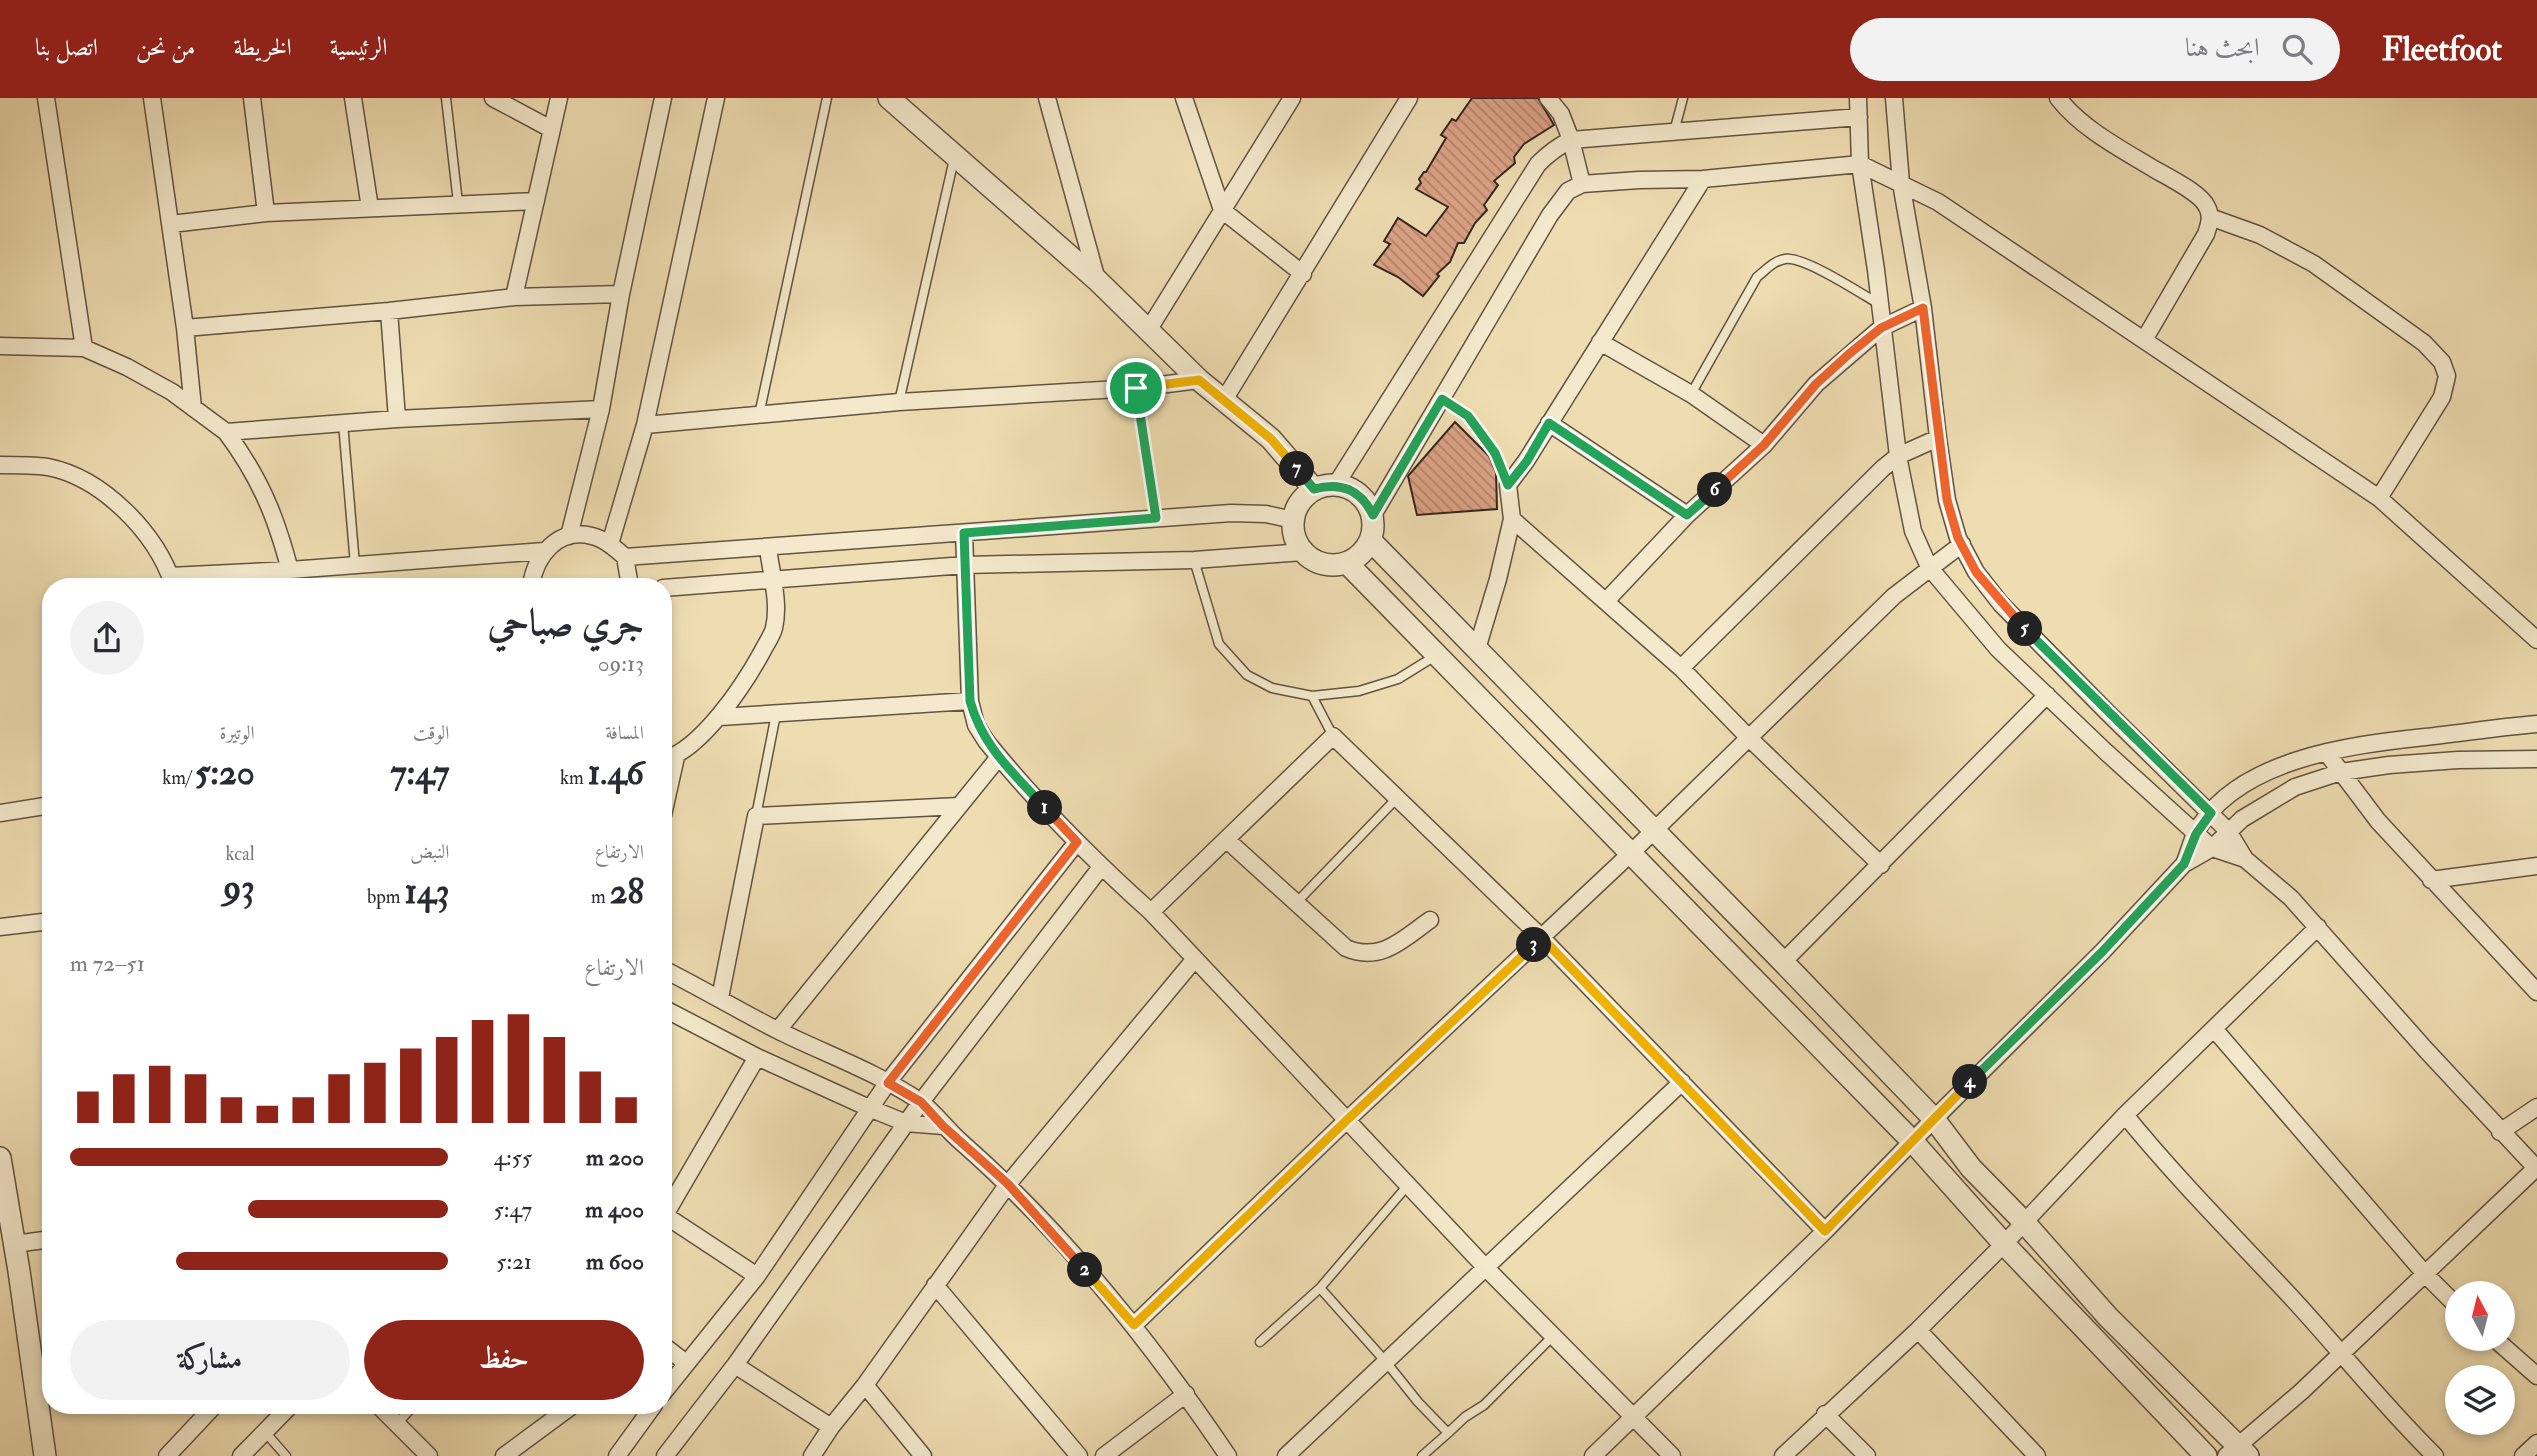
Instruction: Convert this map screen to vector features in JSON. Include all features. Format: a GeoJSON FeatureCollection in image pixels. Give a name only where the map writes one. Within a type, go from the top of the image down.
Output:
{"type":"FeatureCollection","features":[{"type":"Feature","properties":{"kind":"street"},"geometry":{"type":"LineString","coordinates":[[46,98],[84,348]]}},
{"type":"Feature","properties":{"kind":"street"},"geometry":{"type":"LineString","coordinates":[[152,98],[186,328],[193,408]]}},
{"type":"Feature","properties":{"kind":"street"},"geometry":{"type":"LineString","coordinates":[[252,98],[266,214]]}},
{"type":"Feature","properties":{"kind":"street"},"geometry":{"type":"LineString","coordinates":[[353,98],[370,208]]}},
{"type":"Feature","properties":{"kind":"street"},"geometry":{"type":"LineString","coordinates":[[493,98],[551,129]]}},
{"type":"Feature","properties":{"kind":"street"},"geometry":{"type":"LineString","coordinates":[[514,297],[559,98]]}},
{"type":"Feature","properties":{"kind":"street"},"geometry":{"type":"LineString","coordinates":[[569,536],[601,409],[621,294],[663,98]]}},
{"type":"Feature","properties":{"kind":"street"},"geometry":{"type":"LineString","coordinates":[[610,544],[645,425],[716,98]]}},
{"type":"Feature","properties":{"kind":"street"},"geometry":{"type":"LineString","coordinates":[[889,98],[1097,280],[1199,380],[1271,439],[1314,489]]}},
{"type":"Feature","properties":{"kind":"street"},"geometry":{"type":"LineString","coordinates":[[1047,98],[1097,280]]}},
{"type":"Feature","properties":{"kind":"street"},"geometry":{"type":"LineString","coordinates":[[1184,98],[1222,210],[1303,274]]}},
{"type":"Feature","properties":{"kind":"street"},"geometry":{"type":"LineString","coordinates":[[1149,329],[1292,98]]}},
{"type":"Feature","properties":{"kind":"street"},"geometry":{"type":"LineString","coordinates":[[1224,400],[1409,98]]}},
{"type":"Feature","properties":{"kind":"street"},"geometry":{"type":"LineString","coordinates":[[1858,98],[1860,164],[1898,456],[1913,531],[1929,567],[1998,649],[2106,752],[2212,848],[2245,859]]}},
{"type":"Feature","properties":{"kind":"street"},"geometry":{"type":"LineString","coordinates":[[1371,541],[1934,1119],[1971,1168],[2237,1452],[2537,1168],[2500,1132],[2291,898],[2245,859],[2228,831],[2001,604],[1976,572],[1962,544],[1947,500],[1923,308],[1901,183],[1894,98]]}},
{"type":"Feature","properties":{"kind":"street"},"geometry":{"type":"LineString","coordinates":[[2058,98],[2068,111],[2086,125],[2200,199],[2208,209],[2210,217],[2202,242],[2144,340]]}},
{"type":"Feature","properties":{"kind":"street"},"geometry":{"type":"LineString","coordinates":[[1549,99],[1561,114],[1571,140],[1582,184]]}},
{"type":"Feature","properties":{"kind":"street"},"geometry":{"type":"LineString","coordinates":[[1335,486],[1538,164],[1559,146],[1571,140],[1859,117]]}},
{"type":"Feature","properties":{"kind":"street"},"geometry":{"type":"LineString","coordinates":[[1373,515],[1568,191],[1582,184],[1703,178],[1860,164],[1948,209],[2379,498],[2537,640]]}},
{"type":"Feature","properties":{"kind":"street"},"geometry":{"type":"LineString","coordinates":[[1477,649],[1512,519],[1508,485],[1527,461],[1703,178]]}},
{"type":"Feature","properties":{"kind":"street"},"geometry":{"type":"LineString","coordinates":[[171,224],[266,214],[536,201]]}},
{"type":"Feature","properties":{"kind":"street"},"geometry":{"type":"LineString","coordinates":[[2210,217],[2260,234],[2314,264],[2424,343],[2442,362],[2447,376],[2442,397],[2379,498]]}},
{"type":"Feature","properties":{"kind":"street"},"geometry":{"type":"LineString","coordinates":[[186,328],[390,311],[514,297],[621,294]]}},
{"type":"Feature","properties":{"kind":"street"},"geometry":{"type":"LineString","coordinates":[[1606,601],[1687,515],[1764,445],[1816,384],[1881,328],[1923,308]]}},
{"type":"Feature","properties":{"kind":"street"},"geometry":{"type":"LineString","coordinates":[[390,311],[397,419]]}},
{"type":"Feature","properties":{"kind":"street"},"geometry":{"type":"LineString","coordinates":[[1600,342],[1691,394],[1764,445]]}},
{"type":"Feature","properties":{"kind":"street"},"geometry":{"type":"LineString","coordinates":[[0,346],[84,348],[172,392],[226,432],[249,463],[273,513],[292,578],[355,565],[544,551]]}},
{"type":"Feature","properties":{"kind":"street"},"geometry":{"type":"LineString","coordinates":[[645,425],[899,402],[1136,388],[1199,380]]}},
{"type":"Feature","properties":{"kind":"street"},"geometry":{"type":"LineString","coordinates":[[226,432],[397,419],[601,409]]}},
{"type":"Feature","properties":{"kind":"street"},"geometry":{"type":"LineString","coordinates":[[1549,423],[1687,515]]}},
{"type":"Feature","properties":{"kind":"street"},"geometry":{"type":"LineString","coordinates":[[1681,668],[1865,484],[1898,456],[1938,438]]}},
{"type":"Feature","properties":{"kind":"street"},"geometry":{"type":"LineString","coordinates":[[0,465],[49,468],[94,485],[125,509],[148,537],[170,578]]}},
{"type":"Feature","properties":{"kind":"street"},"geometry":{"type":"LineString","coordinates":[[1335,486],[1343,486],[1358,494],[1367,503],[1373,515],[1374,528],[1371,541],[1356,559],[1347,563],[1325,565],[1303,552],[1295,537],[1293,520],[1299,504],[1314,489],[1335,486]]}},
{"type":"Feature","properties":{"kind":"street"},"geometry":{"type":"LineString","coordinates":[[625,557],[1231,513],[1266,514],[1293,520]]}},
{"type":"Feature","properties":{"kind":"street"},"geometry":{"type":"LineString","coordinates":[[1512,519],[1681,668],[1748,737],[1881,865]]}},
{"type":"Feature","properties":{"kind":"street"},"geometry":{"type":"LineString","coordinates":[[964,533],[970,701],[976,725],[999,757],[1101,867],[1151,912],[1486,1268],[1672,1456]]}},
{"type":"Feature","properties":{"kind":"street"},"geometry":{"type":"LineString","coordinates":[[533,578],[544,551],[554,543],[569,536],[592,535],[610,544],[625,557],[629,578]]}},
{"type":"Feature","properties":{"kind":"street"},"geometry":{"type":"LineString","coordinates":[[1134,1325],[1630,854],[1894,596],[1962,544]]}},
{"type":"Feature","properties":{"kind":"street"},"geometry":{"type":"LineString","coordinates":[[672,756],[720,718],[755,666],[774,630],[776,607],[768,548]]}},
{"type":"Feature","properties":{"kind":"street"},"geometry":{"type":"LineString","coordinates":[[672,587],[965,565],[1194,560],[1303,552]]}},
{"type":"Feature","properties":{"kind":"street"},"geometry":{"type":"LineString","coordinates":[[1347,563],[1913,1142],[2004,1244],[2206,1456]]}},
{"type":"Feature","properties":{"kind":"street"},"geometry":{"type":"LineString","coordinates":[[1783,962],[2048,695]]}},
{"type":"Feature","properties":{"kind":"street"},"geometry":{"type":"LineString","coordinates":[[720,718],[970,701]]}},
{"type":"Feature","properties":{"kind":"street"},"geometry":{"type":"LineString","coordinates":[[2184,864],[2196,834],[2211,813],[2234,792],[2260,775],[2326,751],[2537,724]]}},
{"type":"Feature","properties":{"kind":"street"},"geometry":{"type":"LineString","coordinates":[[1151,912],[1334,736],[1542,938],[1825,1231]]}},
{"type":"Feature","properties":{"kind":"street"},"geometry":{"type":"LineString","coordinates":[[2326,751],[2378,821],[2533,985]]}},
{"type":"Feature","properties":{"kind":"street"},"geometry":{"type":"LineString","coordinates":[[778,1030],[999,757]]}},
{"type":"Feature","properties":{"kind":"street"},"geometry":{"type":"LineString","coordinates":[[1593,1456],[1825,1231],[2102,952],[2184,864],[2212,848],[2228,831],[2279,795],[2310,780],[2341,772],[2444,761],[2537,759]]}},
{"type":"Feature","properties":{"kind":"street"},"geometry":{"type":"LineString","coordinates":[[0,813],[42,806]]}},
{"type":"Feature","properties":{"kind":"street"},"geometry":{"type":"LineString","coordinates":[[720,998],[756,816],[959,806]]}},
{"type":"Feature","properties":{"kind":"street"},"geometry":{"type":"LineString","coordinates":[[1227,840],[1346,948],[1356,952],[1370,954],[1390,948],[1430,920]]}},
{"type":"Feature","properties":{"kind":"street"},"geometry":{"type":"LineString","coordinates":[[672,1381],[757,1276],[869,1108],[1077,842]]}},
{"type":"Feature","properties":{"kind":"street"},"geometry":{"type":"LineString","coordinates":[[2431,880],[2537,866]]}},
{"type":"Feature","properties":{"kind":"street"},"geometry":{"type":"LineString","coordinates":[[665,1456],[735,1365],[921,1102],[1101,867]]}},
{"type":"Feature","properties":{"kind":"street"},"geometry":{"type":"LineString","coordinates":[[0,927],[42,922]]}},
{"type":"Feature","properties":{"kind":"street"},"geometry":{"type":"LineString","coordinates":[[1783,1456],[1918,1330],[2004,1244],[2125,1115],[2318,927]]}},
{"type":"Feature","properties":{"kind":"street"},"geometry":{"type":"LineString","coordinates":[[812,1456],[1008,1184],[1194,960]]}},
{"type":"Feature","properties":{"kind":"street"},"geometry":{"type":"LineString","coordinates":[[672,974],[921,1102],[943,1126],[1008,1184],[1134,1325],[1228,1456]]}},
{"type":"Feature","properties":{"kind":"street"},"geometry":{"type":"LineString","coordinates":[[672,1014],[757,1057],[869,1108],[906,1123],[943,1126]]}},
{"type":"Feature","properties":{"kind":"street"},"geometry":{"type":"LineString","coordinates":[[2215,1030],[2445,1294]]}},
{"type":"Feature","properties":{"kind":"street"},"geometry":{"type":"LineString","coordinates":[[672,1201],[757,1057]]}},
{"type":"Feature","properties":{"kind":"street"},"geometry":{"type":"LineString","coordinates":[[1286,1456],[1682,1082]]}},
{"type":"Feature","properties":{"kind":"street"},"geometry":{"type":"LineString","coordinates":[[2500,1132],[2537,1107]]}},
{"type":"Feature","properties":{"kind":"street"},"geometry":{"type":"LineString","coordinates":[[2125,1115],[2164,1163],[2435,1456]]}},
{"type":"Feature","properties":{"kind":"street"},"geometry":{"type":"LineString","coordinates":[[0,1158],[9,1232],[10,1272],[45,1456]]}},
{"type":"Feature","properties":{"kind":"street"},"geometry":{"type":"LineString","coordinates":[[672,1220],[757,1276]]}},
{"type":"Feature","properties":{"kind":"street"},"geometry":{"type":"LineString","coordinates":[[9,1232],[42,1238]]}},
{"type":"Feature","properties":{"kind":"street"},"geometry":{"type":"LineString","coordinates":[[935,1285],[1079,1456]]}},
{"type":"Feature","properties":{"kind":"street"},"geometry":{"type":"LineString","coordinates":[[1918,1330],[2037,1456]]}},
{"type":"Feature","properties":{"kind":"street"},"geometry":{"type":"LineString","coordinates":[[2509,1351],[2537,1376]]}},
{"type":"Feature","properties":{"kind":"street"},"geometry":{"type":"LineString","coordinates":[[672,1353],[686,1363]]}},
{"type":"Feature","properties":{"kind":"street"},"geometry":{"type":"LineString","coordinates":[[735,1365],[831,1427]]}},
{"type":"Feature","properties":{"kind":"street"},"geometry":{"type":"LineString","coordinates":[[865,1385],[923,1456]]}},
{"type":"Feature","properties":{"kind":"street"},"geometry":{"type":"LineString","coordinates":[[1104,1456],[1186,1394]]}},
{"type":"Feature","properties":{"kind":"street"},"geometry":{"type":"LineString","coordinates":[[167,1456],[207,1414]]}},
{"type":"Feature","properties":{"kind":"street"},"geometry":{"type":"LineString","coordinates":[[241,1456],[282,1414]]}},
{"type":"Feature","properties":{"kind":"street"},"geometry":{"type":"LineString","coordinates":[[387,1414],[429,1456]]}},
{"type":"Feature","properties":{"kind":"street"},"geometry":{"type":"LineString","coordinates":[[505,1456],[561,1414]]}},
{"type":"Feature","properties":{"kind":"street"},"geometry":{"type":"LineString","coordinates":[[617,1456],[647,1414]]}},
{"type":"Feature","properties":{"kind":"street"},"geometry":{"type":"LineString","coordinates":[[1825,1414],[1867,1456]]}},
{"type":"Feature","properties":{"kind":"street"},"geometry":{"type":"LineString","coordinates":[[2524,1456],[2537,1443]]}},
{"type":"Feature","properties":{"kind":"lane"},"geometry":{"type":"LineString","coordinates":[[446,98],[457,203]]}},
{"type":"Feature","properties":{"kind":"lane"},"geometry":{"type":"LineString","coordinates":[[758,415],[827,98]]}},
{"type":"Feature","properties":{"kind":"lane"},"geometry":{"type":"LineString","coordinates":[[1674,132],[1684,98]]}},
{"type":"Feature","properties":{"kind":"lane"},"geometry":{"type":"LineString","coordinates":[[899,402],[954,156]]}},
{"type":"Feature","properties":{"kind":"lane"},"geometry":{"type":"LineString","coordinates":[[1691,394],[1757,277],[1772,264],[1787,258],[1805,262],[1879,304]]}},
{"type":"Feature","properties":{"kind":"lane"},"geometry":{"type":"LineString","coordinates":[[1136,388],[1156,518]]}},
{"type":"Feature","properties":{"kind":"lane"},"geometry":{"type":"LineString","coordinates":[[1442,399],[1468,416],[1495,453],[1508,485]]}},
{"type":"Feature","properties":{"kind":"lane"},"geometry":{"type":"LineString","coordinates":[[344,423],[355,565]]}},
{"type":"Feature","properties":{"kind":"lane"},"geometry":{"type":"LineString","coordinates":[[1194,560],[1219,644],[1247,675],[1272,688],[1312,696],[1359,691],[1398,679],[1436,655]]}},
{"type":"Feature","properties":{"kind":"lane"},"geometry":{"type":"LineString","coordinates":[[1312,696],[1334,736]]}},
{"type":"Feature","properties":{"kind":"lane"},"geometry":{"type":"LineString","coordinates":[[756,816],[776,714]]}},
{"type":"Feature","properties":{"kind":"lane"},"geometry":{"type":"LineString","coordinates":[[1296,903],[1398,797]]}},
{"type":"Feature","properties":{"kind":"lane"},"geometry":{"type":"LineString","coordinates":[[1260,1342],[1320,1288],[1408,1185]]}},
{"type":"Feature","properties":{"kind":"lane"},"geometry":{"type":"LineString","coordinates":[[1320,1288],[1448,1433]]}},
{"type":"Feature","properties":{"kind":"lane"},"geometry":{"type":"LineString","coordinates":[[1422,1456],[1465,1417],[1484,1405],[1553,1336]]}},
{"type":"Feature","properties":{"kind":"lane"},"geometry":{"type":"LineString","coordinates":[[397,1424],[406,1414]]}},
{"type":"Feature","properties":{"kind":"lane"},"geometry":{"type":"LineString","coordinates":[[265,1432],[286,1456]]}},
{"type":"Feature","properties":{"kind":"building"},"geometry":{"type":"Polygon","coordinates":[[[1472,98],[1538,98],[1554,125],[1524,144],[1514,157],[1515,163],[1494,181],[1498,185],[1484,205],[1487,210],[1475,223],[1464,243],[1458,243],[1450,262],[1437,274],[1439,276],[1423,296],[1398,277],[1374,265],[1390,244],[1384,241],[1398,218],[1426,236],[1448,207],[1416,189],[1421,183],[1419,179],[1446,138],[1441,135],[1452,119],[1456,121],[1472,98]]]}},
{"type":"Feature","properties":{"kind":"building"},"geometry":{"type":"Polygon","coordinates":[[[1455,422],[1489,456],[1496,472],[1497,509],[1417,515],[1408,476],[1455,422]]]}},
{"type":"Feature","properties":{"kind":"route"},"geometry":{"type":"LineString","coordinates":[[1923,308],[1932,398],[1947,500],[1958,538],[1976,572],[2001,604],[2041,646],[2211,813],[2196,834],[2184,864],[2164,887],[1825,1231],[1542,938],[1348,1119],[1134,1325],[1008,1184],[943,1126],[921,1102],[888,1083],[1077,842],[999,757],[976,725],[970,701],[964,533],[1156,518],[1136,388],[1199,380],[1271,439],[1314,489],[1343,486],[1358,494],[1373,515],[1442,399],[1468,416],[1495,453],[1508,485],[1527,461],[1549,423],[1687,515],[1764,445],[1816,384],[1849,354],[1881,328],[1923,308]]}}]}
